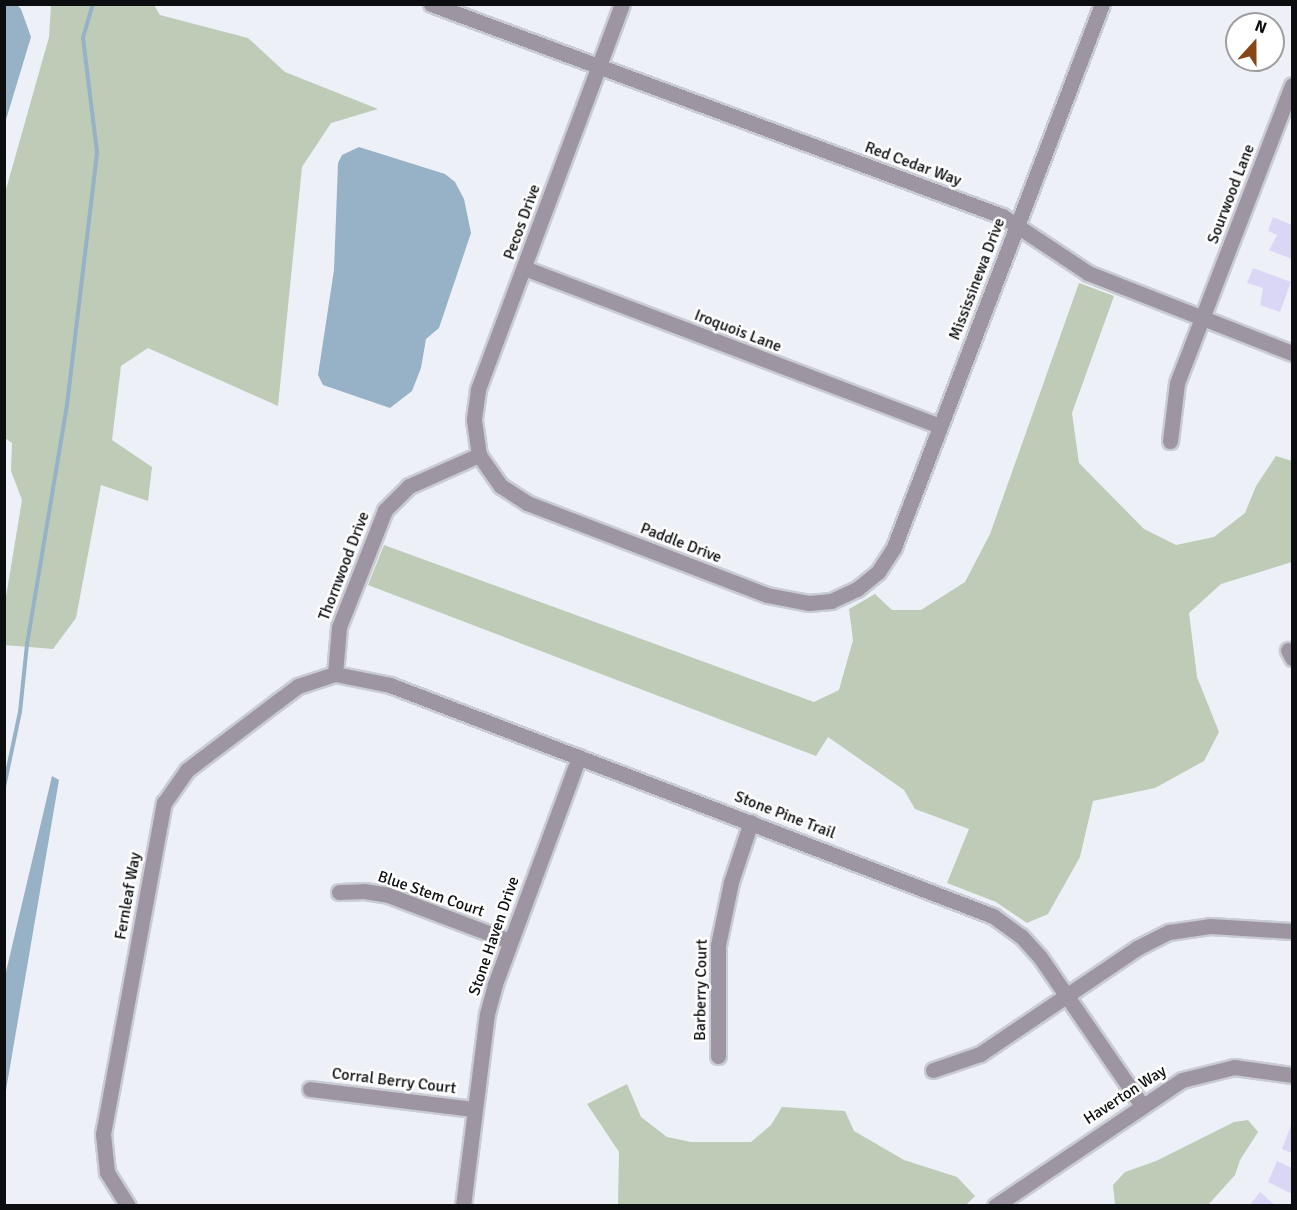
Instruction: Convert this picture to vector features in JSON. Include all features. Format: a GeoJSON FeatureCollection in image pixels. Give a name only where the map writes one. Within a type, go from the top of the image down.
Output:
{"type":"FeatureCollection","features":[{"type":"Feature","properties":{"kind":"street","name":"Red Cedar Way"},"geometry":{"type":"LineString","coordinates":[[431,4],[1018,223],[1088,273],[1293,353]]}},
{"type":"Feature","properties":{"kind":"street","name":"Pecos Drive"},"geometry":{"type":"LineString","coordinates":[[480,454],[474,429],[475,400],[622,4]]}},
{"type":"Feature","properties":{"kind":"street","name":"Mississinewa Drive"},"geometry":{"type":"LineString","coordinates":[[883,565],[894,547],[1102,4]]}},
{"type":"Feature","properties":{"kind":"street","name":"Sourwood Lane"},"geometry":{"type":"LineString","coordinates":[[1170,441],[1177,383],[1293,85]]}},
{"type":"Feature","properties":{"kind":"street","name":"Iroquois Lane"},"geometry":{"type":"LineString","coordinates":[[524,268],[940,426]]}},
{"type":"Feature","properties":{"kind":"street","name":"Paddle Drive"},"geometry":{"type":"LineString","coordinates":[[480,454],[501,486],[527,503],[789,602],[820,602],[841,597],[867,583],[883,565]]}},
{"type":"Feature","properties":{"kind":"street","name":"Thornwood Drive"},"geometry":{"type":"LineString","coordinates":[[335,674],[339,627],[385,510],[421,479],[480,454]]}},
{"type":"Feature","properties":{"kind":"street","name":"Stone Pine Trail"},"geometry":{"type":"LineString","coordinates":[[335,674],[390,685],[993,916],[1029,945],[1141,1104]]}},
{"type":"Feature","properties":{"kind":"street","name":"Fernleaf Way"},"geometry":{"type":"LineString","coordinates":[[128,1206],[107,1172],[103,1134],[165,803],[187,770],[270,707],[298,686],[335,674]]}},
{"type":"Feature","properties":{"kind":"street","name":"Stone Haven Drive"},"geometry":{"type":"LineString","coordinates":[[467,1205],[474,1109],[487,1014],[510,941],[579,758]]}},
{"type":"Feature","properties":{"kind":"street","name":"Barberry Court"},"geometry":{"type":"LineString","coordinates":[[718,1056],[718,945],[731,882],[752,822]]}},
{"type":"Feature","properties":{"kind":"street","name":"Blue Stem Court"},"geometry":{"type":"LineString","coordinates":[[339,892],[364,891],[388,896],[510,941]]}},
{"type":"Feature","properties":{"kind":"street"},"geometry":{"type":"LineString","coordinates":[[933,1070],[981,1054],[1137,948],[1169,932],[1210,926],[1293,931]]}},
{"type":"Feature","properties":{"kind":"street","name":"Haverton Way"},"geometry":{"type":"LineString","coordinates":[[997,1205],[1173,1084],[1206,1072],[1247,1067],[1293,1075]]}},
{"type":"Feature","properties":{"kind":"street","name":"Corral Berry Court"},"geometry":{"type":"LineString","coordinates":[[310,1089],[474,1109]]}},
{"type":"Feature","properties":{"kind":"green space"},"geometry":{"type":"Polygon","coordinates":[[[51,5],[154,5],[160,15],[248,38],[285,72],[378,109],[331,123],[302,167],[278,406],[148,348],[121,366],[112,440],[152,467],[148,501],[101,485],[76,618],[53,649],[4,645],[5,603],[22,500],[11,471],[12,443],[5,438],[5,193],[49,37],[51,5]]]}},
{"type":"Feature","properties":{"kind":"green space"},"geometry":{"type":"Polygon","coordinates":[[[1079,283],[1114,296],[1072,413],[1079,463],[1144,529],[1176,545],[1214,537],[1245,513],[1256,486],[1276,456],[1292,461],[1292,562],[1221,584],[1189,613],[1197,677],[1219,732],[1204,761],[1155,788],[1093,801],[1080,857],[1048,914],[1027,923],[996,902],[947,883],[969,829],[915,809],[904,790],[828,737],[816,756],[368,585],[384,545],[814,702],[839,690],[853,640],[849,609],[875,594],[892,610],[921,610],[965,582],[990,534],[1079,283]]]}},
{"type":"Feature","properties":{"kind":"green space"},"geometry":{"type":"Polygon","coordinates":[[[627,1084],[641,1117],[667,1137],[691,1142],[751,1142],[771,1125],[782,1107],[845,1111],[854,1131],[904,1160],[957,1177],[975,1196],[965,1206],[618,1205],[619,1152],[587,1104],[627,1084]]]}},
{"type":"Feature","properties":{"kind":"green space"},"geometry":{"type":"Polygon","coordinates":[[[1248,1120],[1258,1132],[1240,1160],[1235,1175],[1208,1205],[1115,1204],[1113,1185],[1125,1172],[1156,1161],[1234,1122],[1248,1120]]]}},
{"type":"Feature","properties":{"kind":"water"},"geometry":{"type":"Polygon","coordinates":[[[5,4],[17,5],[21,9],[31,37],[5,123],[5,4]]]}},
{"type":"Feature","properties":{"kind":"water"},"geometry":{"type":"Polygon","coordinates":[[[359,147],[445,174],[455,182],[464,199],[471,233],[439,328],[426,339],[421,368],[412,391],[390,408],[323,385],[318,375],[334,270],[338,163],[342,155],[359,147]]]}},
{"type":"Feature","properties":{"kind":"water"},"geometry":{"type":"Polygon","coordinates":[[[52,776],[59,780],[5,1096],[5,976],[52,776]]]}},
{"type":"Feature","properties":{"kind":"building"},"geometry":{"type":"Polygon","coordinates":[[[1273,217],[1292,225],[1292,259],[1269,250],[1277,235],[1268,231],[1273,217]]]}},
{"type":"Feature","properties":{"kind":"building"},"geometry":{"type":"Polygon","coordinates":[[[1253,268],[1291,282],[1280,312],[1260,305],[1263,288],[1247,283],[1253,268]]]}},
{"type":"Feature","properties":{"kind":"building"},"geometry":{"type":"Polygon","coordinates":[[[1292,1126],[1292,1153],[1282,1149],[1292,1126]]]}},
{"type":"Feature","properties":{"kind":"building"},"geometry":{"type":"Polygon","coordinates":[[[1277,1161],[1292,1168],[1292,1194],[1268,1182],[1277,1161]]]}},
{"type":"Feature","properties":{"kind":"building"},"geometry":{"type":"Polygon","coordinates":[[[1260,1192],[1276,1206],[1249,1206],[1260,1192]]]}},
{"type":"Feature","properties":{"kind":"waterway"},"geometry":{"type":"LineString","coordinates":[[4,787],[20,712],[27,644],[67,405],[97,152],[83,38],[93,4]]}}]}
